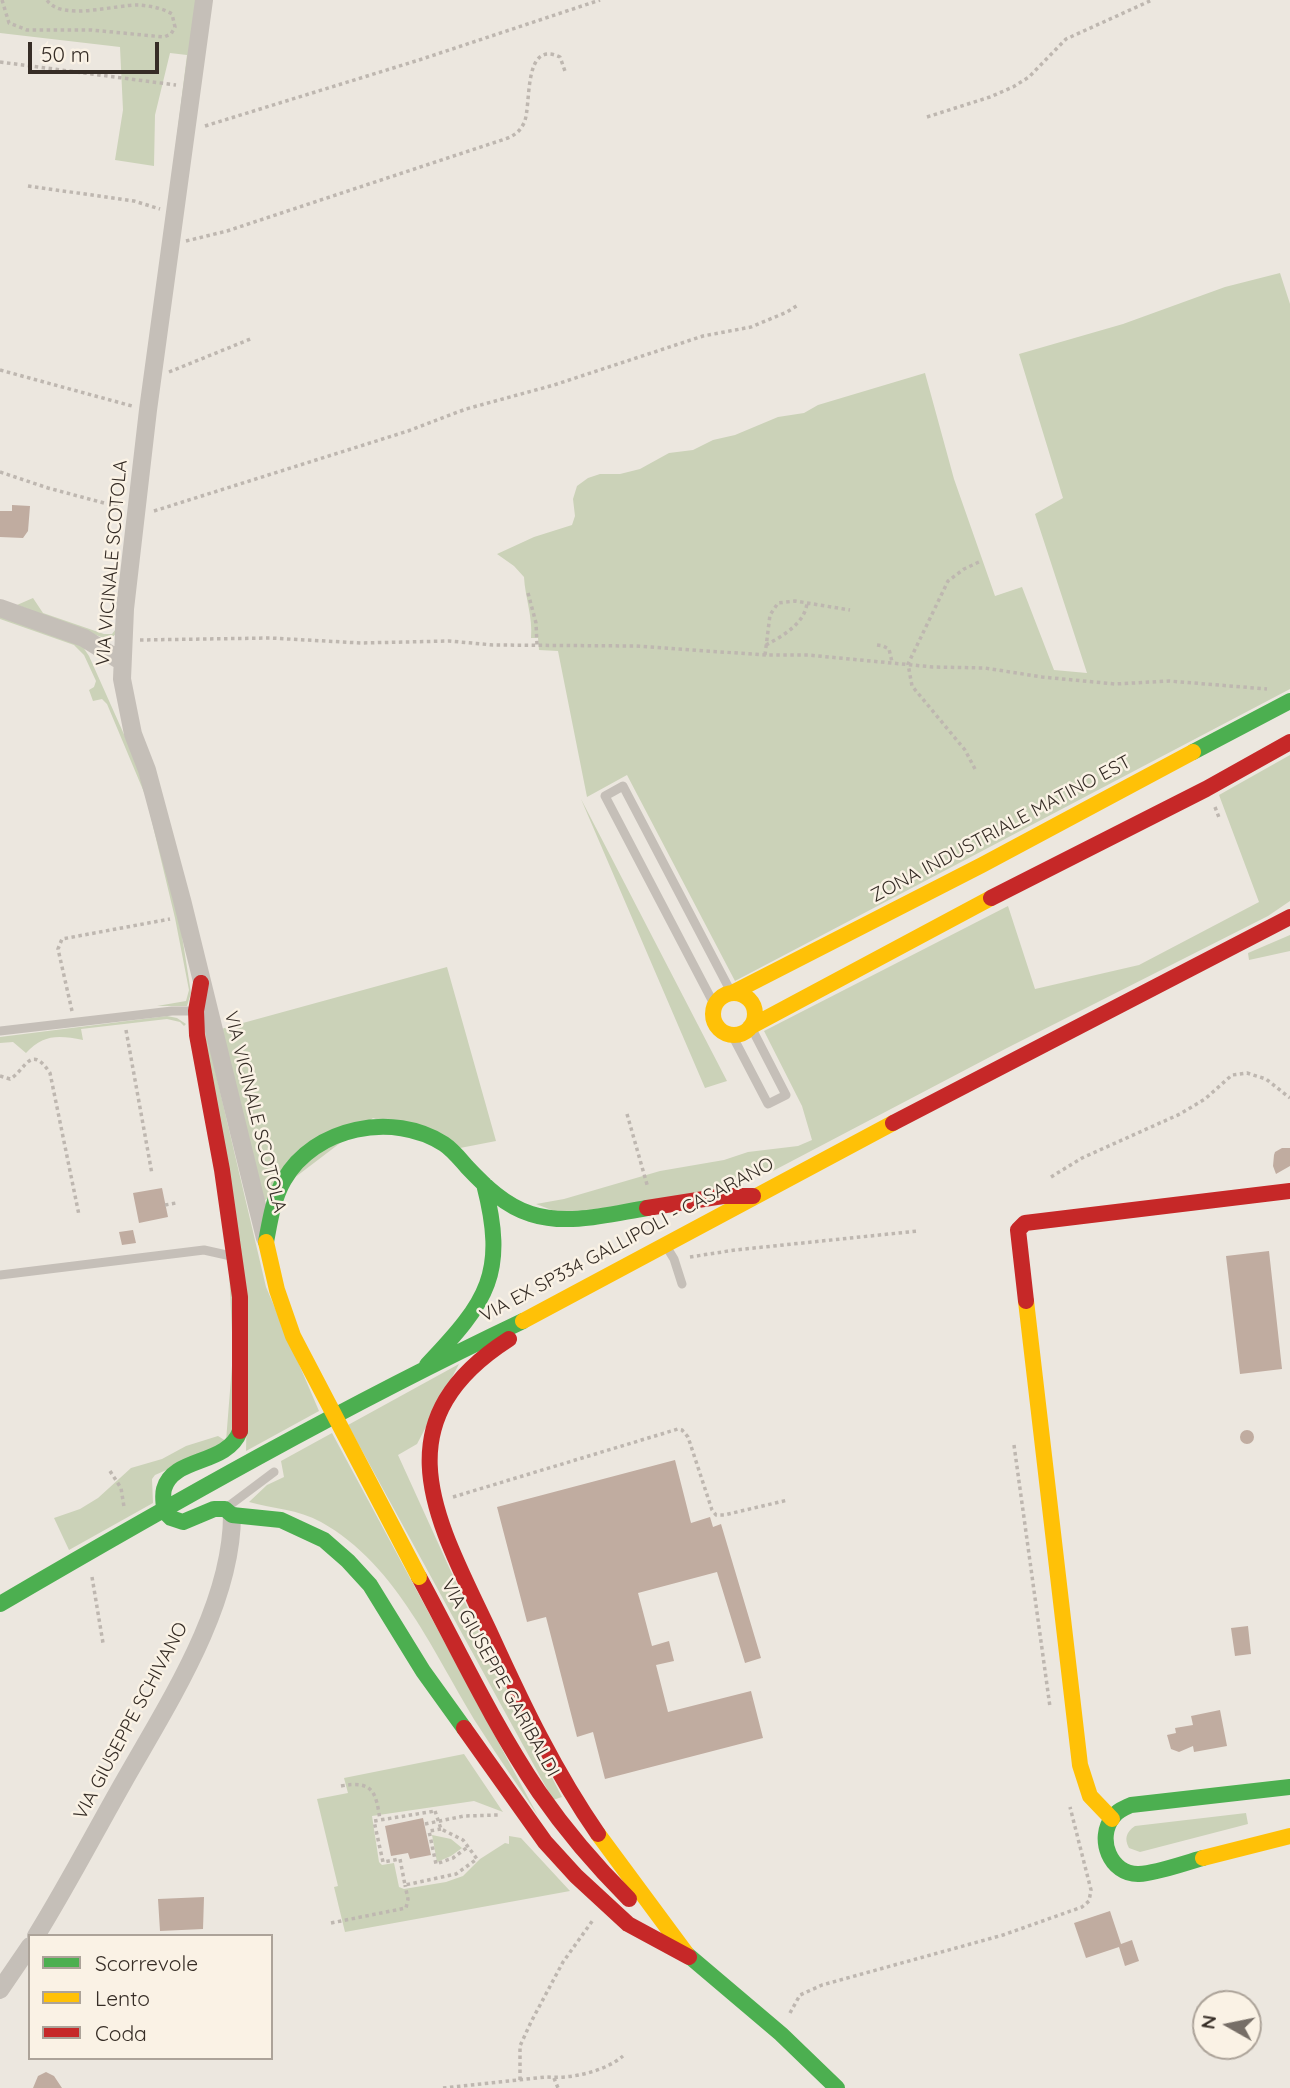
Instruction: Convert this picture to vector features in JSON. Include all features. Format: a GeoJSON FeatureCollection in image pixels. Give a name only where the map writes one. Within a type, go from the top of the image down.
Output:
{"type":"FeatureCollection","features":[{"type":"Feature","properties":{"kind":"main road","name":"ZONA INDUSTRIALE MATINO EST"},"geometry":{"type":"LineString","coordinates":[[732,1035],[742,1033],[909,922],[1155,793],[1290,701]]}},
{"type":"Feature","properties":{"kind":"main road","name":"ZONA INDUSTRIALE MATINO EST"},"geometry":{"type":"LineString","coordinates":[[715,1006],[721,997],[909,922],[1155,793],[1290,743]]}},
{"type":"Feature","properties":{"kind":"main road","name":"VIA EX SP334 GALLIPOLI - CASARANO"},"geometry":{"type":"LineString","coordinates":[[0,1604],[129,1529],[422,1369],[541,1312],[753,1196],[1172,977],[1286,921]]}},
{"type":"Feature","properties":{"kind":"main road"},"geometry":{"type":"LineString","coordinates":[[201,983],[196,1011],[200,1055],[236,1257],[240,1297],[240,1433],[236,1443],[226,1451],[174,1474],[164,1487],[164,1511],[171,1518],[183,1522],[214,1510],[256,1516],[292,1525],[324,1540],[348,1561],[370,1586],[423,1671],[545,1842],[609,1908],[647,1936],[689,1957]]}},
{"type":"Feature","properties":{"kind":"main road"},"geometry":{"type":"LineString","coordinates":[[732,993],[749,1000],[754,1009],[750,1027]]}},
{"type":"Feature","properties":{"kind":"main road"},"geometry":{"type":"LineString","coordinates":[[715,1006],[713,1016],[716,1025],[723,1032],[732,1035]]}},
{"type":"Feature","properties":{"kind":"main road"},"geometry":{"type":"LineString","coordinates":[[266,1242],[275,1198],[288,1173],[304,1154],[341,1132],[364,1127],[414,1130],[444,1144],[500,1199],[530,1216],[551,1220],[575,1219],[723,1195],[753,1196]]}},
{"type":"Feature","properties":{"kind":"main road"},"geometry":{"type":"LineString","coordinates":[[422,1369],[449,1343],[480,1302],[492,1280],[496,1249],[494,1221],[484,1184]]}},
{"type":"Feature","properties":{"kind":"main road"},"geometry":{"type":"LineString","coordinates":[[1112,1819],[1098,1808],[1085,1790],[1080,1765],[1018,1230],[1025,1223],[1035,1221],[1290,1191]]}},
{"type":"Feature","properties":{"kind":"main road","name":"VIA GIUSEPPE GARIBALDI"},"geometry":{"type":"LineString","coordinates":[[266,1242],[277,1290],[293,1336],[506,1739],[539,1793],[606,1876],[689,1957],[781,2034],[837,2088]]}},
{"type":"Feature","properties":{"kind":"main road"},"geometry":{"type":"LineString","coordinates":[[541,1312],[526,1330],[480,1356],[448,1394],[436,1423],[430,1457],[431,1492],[444,1532],[509,1674],[558,1770],[632,1884],[689,1957]]}},
{"type":"Feature","properties":{"kind":"main road"},"geometry":{"type":"LineString","coordinates":[[1290,1787],[1131,1805],[1116,1813],[1107,1827],[1105,1844],[1111,1859],[1123,1870],[1139,1874],[1290,1836]]}},
{"type":"Feature","properties":{"kind":"street","name":"VIA VICINALE SCOTOLA"},"geometry":{"type":"LineString","coordinates":[[204,0],[148,410],[121,661],[133,734],[150,782],[185,915],[266,1242]]}},
{"type":"Feature","properties":{"kind":"street"},"geometry":{"type":"LineString","coordinates":[[0,608],[84,638],[121,661]]}},
{"type":"Feature","properties":{"kind":"street","name":"VIA GIUSEPPE SCHIVANO"},"geometry":{"type":"LineString","coordinates":[[37,1934],[146,1742],[204,1633],[224,1574],[232,1535],[229,1512]]}},
{"type":"Feature","properties":{"kind":"street"},"geometry":{"type":"LineString","coordinates":[[0,1990],[28,1949]]}},
{"type":"Feature","properties":{"kind":"lane"},"geometry":{"type":"LineString","coordinates":[[715,1006],[605,796],[623,786],[732,993]]}},
{"type":"Feature","properties":{"kind":"lane"},"geometry":{"type":"LineString","coordinates":[[0,1031],[172,1011],[196,1011]]}},
{"type":"Feature","properties":{"kind":"lane"},"geometry":{"type":"LineString","coordinates":[[732,1035],[768,1104],[786,1095],[750,1027]]}},
{"type":"Feature","properties":{"kind":"lane"},"geometry":{"type":"LineString","coordinates":[[665,1244],[674,1259],[682,1284]]}},
{"type":"Feature","properties":{"kind":"lane"},"geometry":{"type":"LineString","coordinates":[[0,1275],[204,1250],[236,1257]]}},
{"type":"Feature","properties":{"kind":"lane"},"geometry":{"type":"LineString","coordinates":[[229,1512],[274,1472]]}},
{"type":"Feature","properties":{"kind":"path"},"geometry":{"type":"LineString","coordinates":[[2,0],[9,23],[27,30],[91,30],[164,37],[171,34],[175,27],[172,14],[147,6],[72,10],[58,9],[47,0]]}},
{"type":"Feature","properties":{"kind":"path"},"geometry":{"type":"LineString","coordinates":[[186,132],[419,60],[600,0]]}},
{"type":"Feature","properties":{"kind":"path"},"geometry":{"type":"LineString","coordinates":[[928,117],[1013,87],[1029,77],[1066,39],[1152,0]]}},
{"type":"Feature","properties":{"kind":"path"},"geometry":{"type":"LineString","coordinates":[[171,245],[239,227],[508,138],[523,125],[529,83],[538,60],[545,54],[560,57],[566,74]]}},
{"type":"Feature","properties":{"kind":"path"},"geometry":{"type":"LineString","coordinates":[[0,62],[192,88]]}},
{"type":"Feature","properties":{"kind":"path"},"geometry":{"type":"LineString","coordinates":[[29,186],[134,201],[175,215]]}},
{"type":"Feature","properties":{"kind":"path"},"geometry":{"type":"LineString","coordinates":[[1,473],[137,512],[167,509],[408,431],[466,409],[554,385],[703,336],[751,327],[798,305]]}},
{"type":"Feature","properties":{"kind":"path"},"geometry":{"type":"LineString","coordinates":[[152,381],[193,361],[253,338]]}},
{"type":"Feature","properties":{"kind":"path"},"geometry":{"type":"LineString","coordinates":[[0,370],[148,410]]}},
{"type":"Feature","properties":{"kind":"path"},"geometry":{"type":"LineString","coordinates":[[975,769],[965,750],[912,686],[908,664],[948,581],[981,561]]}},
{"type":"Feature","properties":{"kind":"path"},"geometry":{"type":"LineString","coordinates":[[528,593],[536,623],[537,645]]}},
{"type":"Feature","properties":{"kind":"path"},"geometry":{"type":"LineString","coordinates":[[765,655],[770,615],[778,603],[807,602],[849,610]]}},
{"type":"Feature","properties":{"kind":"path"},"geometry":{"type":"LineString","coordinates":[[766,645],[804,615],[807,602]]}},
{"type":"Feature","properties":{"kind":"path"},"geometry":{"type":"LineString","coordinates":[[122,640],[270,638],[361,643],[449,641],[636,646],[765,655],[808,655],[933,667],[985,668],[1115,684],[1169,681],[1275,689]]}},
{"type":"Feature","properties":{"kind":"path"},"geometry":{"type":"LineString","coordinates":[[877,645],[889,649],[892,662]]}},
{"type":"Feature","properties":{"kind":"path"},"geometry":{"type":"LineString","coordinates":[[76,1023],[58,949],[62,939],[185,915]]}},
{"type":"Feature","properties":{"kind":"path"},"geometry":{"type":"LineString","coordinates":[[124,1017],[152,1174]]}},
{"type":"Feature","properties":{"kind":"path"},"geometry":{"type":"LineString","coordinates":[[0,1076],[10,1079],[18,1075],[22,1065],[28,1060],[44,1064],[50,1073],[79,1216]]}},
{"type":"Feature","properties":{"kind":"path"},"geometry":{"type":"LineString","coordinates":[[1051,1177],[1082,1158],[1180,1114],[1205,1099],[1232,1075],[1247,1073],[1266,1079],[1290,1098]]}},
{"type":"Feature","properties":{"kind":"path"},"geometry":{"type":"LineString","coordinates":[[627,1114],[653,1207]]}},
{"type":"Feature","properties":{"kind":"path"},"geometry":{"type":"LineString","coordinates":[[165,1205],[176,1203]]}},
{"type":"Feature","properties":{"kind":"path"},"geometry":{"type":"LineString","coordinates":[[674,1259],[918,1231]]}},
{"type":"Feature","properties":{"kind":"path"},"geometry":{"type":"LineString","coordinates":[[434,1503],[601,1450],[678,1429],[688,1437],[712,1510],[716,1514],[724,1515],[788,1500]]}},
{"type":"Feature","properties":{"kind":"path"},"geometry":{"type":"LineString","coordinates":[[1014,1445],[1050,1710]]}},
{"type":"Feature","properties":{"kind":"path"},"geometry":{"type":"LineString","coordinates":[[110,1471],[123,1494],[129,1529]]}},
{"type":"Feature","properties":{"kind":"path"},"geometry":{"type":"LineString","coordinates":[[87,1554],[97,1597],[103,1643]]}},
{"type":"Feature","properties":{"kind":"path"},"geometry":{"type":"LineString","coordinates":[[341,1786],[362,1785],[372,1790],[380,1820]]}},
{"type":"Feature","properties":{"kind":"path"},"geometry":{"type":"LineString","coordinates":[[781,2034],[800,1995],[822,1984],[990,1938],[1082,1907],[1089,1901],[1091,1890],[1068,1796]]}},
{"type":"Feature","properties":{"kind":"path"},"geometry":{"type":"LineString","coordinates":[[406,1858],[383,1862],[374,1821],[435,1811],[441,1829]]}},
{"type":"Feature","properties":{"kind":"path"},"geometry":{"type":"LineString","coordinates":[[425,1824],[484,1814],[501,1815]]}},
{"type":"Feature","properties":{"kind":"path"},"geometry":{"type":"LineString","coordinates":[[405,1885],[439,1879],[465,1869],[477,1859],[469,1846],[456,1835],[441,1829],[429,1831],[436,1864],[453,1858],[469,1846]]}},
{"type":"Feature","properties":{"kind":"path"},"geometry":{"type":"LineString","coordinates":[[331,1923],[406,1908],[408,1899],[400,1859]]}},
{"type":"Feature","properties":{"kind":"path"},"geometry":{"type":"LineString","coordinates":[[520,2080],[520,2046],[531,2022],[575,1943],[596,1917],[609,1908]]}},
{"type":"Feature","properties":{"kind":"path"},"geometry":{"type":"LineString","coordinates":[[443,2088],[520,2080],[562,2079],[615,2063],[623,2056]]}},
{"type":"Feature","properties":{"kind":"path"},"geometry":{"type":"LineString","coordinates":[[554,2078],[558,2088]]}},
{"type":"Feature","properties":{"kind":"green space"},"geometry":{"type":"Polygon","coordinates":[[[0,0],[199,0],[116,634],[109,640],[17,605],[33,598],[43,613],[104,634],[112,634],[115,630],[187,55],[170,53],[155,115],[154,166],[115,160],[123,110],[120,47],[0,33],[0,0]]]}},
{"type":"Feature","properties":{"kind":"green space"},"geometry":{"type":"Polygon","coordinates":[[[1280,273],[1290,304],[1290,689],[735,981],[627,775],[587,797],[558,651],[539,650],[538,638],[531,638],[524,577],[497,554],[534,537],[572,525],[575,516],[573,499],[577,486],[588,478],[640,469],[669,453],[693,450],[778,417],[804,413],[818,405],[925,373],[954,479],[995,596],[1022,587],[1054,670],[1087,673],[1035,514],[1063,498],[1019,354],[1123,324],[1225,287],[1280,273]]]}},
{"type":"Feature","properties":{"kind":"green space"},"geometry":{"type":"Polygon","coordinates":[[[0,615],[73,641],[83,647],[89,656],[139,768],[180,923],[191,993],[187,1006],[157,1006],[186,1001],[189,990],[175,918],[146,797],[107,704],[102,699],[93,701],[89,690],[94,687],[96,681],[84,655],[74,645],[0,619],[0,615]]]}},
{"type":"Feature","properties":{"kind":"green space"},"geometry":{"type":"Polygon","coordinates":[[[1290,755],[1290,901],[1268,916],[1007,1048],[771,1172],[737,1180],[721,1191],[562,1214],[536,1204],[564,1199],[660,1171],[724,1160],[748,1152],[798,1146],[812,1140],[802,1106],[764,1031],[1008,906],[1035,989],[1139,965],[1259,902],[1219,795],[1290,755]]]}},
{"type":"Feature","properties":{"kind":"green space"},"geometry":{"type":"Polygon","coordinates":[[[581,799],[727,1081],[705,1088],[581,799]]]}},
{"type":"Feature","properties":{"kind":"green space"},"geometry":{"type":"Polygon","coordinates":[[[1290,935],[1290,951],[1249,960],[1248,953],[1290,935]]]}},
{"type":"Feature","properties":{"kind":"green space"},"geometry":{"type":"Polygon","coordinates":[[[447,967],[496,1141],[460,1148],[373,1118],[264,1201],[221,1029],[447,967]]]}},
{"type":"Feature","properties":{"kind":"green space"},"geometry":{"type":"Polygon","coordinates":[[[167,1016],[186,1024],[184,1026],[180,1022],[167,1019],[81,1029],[83,1040],[52,1037],[39,1042],[26,1053],[13,1042],[0,1043],[0,1037],[167,1016]]]}},
{"type":"Feature","properties":{"kind":"green space"},"geometry":{"type":"Polygon","coordinates":[[[203,1019],[266,1287],[319,1411],[246,1451],[248,1353],[203,1019]]]}},
{"type":"Feature","properties":{"kind":"green space"},"geometry":{"type":"Polygon","coordinates":[[[229,1270],[236,1289],[236,1420],[232,1436],[226,1444],[155,1475],[152,1479],[153,1503],[69,1550],[54,1518],[80,1509],[98,1498],[131,1468],[162,1459],[186,1446],[218,1436],[226,1441],[233,1353],[229,1270]]]}},
{"type":"Feature","properties":{"kind":"green space"},"geometry":{"type":"Polygon","coordinates":[[[459,1364],[417,1444],[398,1455],[489,1655],[562,1797],[553,1800],[348,1425],[459,1364]]]}},
{"type":"Feature","properties":{"kind":"green space"},"geometry":{"type":"Polygon","coordinates":[[[332,1433],[538,1816],[479,1727],[412,1614],[372,1562],[348,1540],[321,1522],[294,1512],[249,1502],[267,1485],[284,1477],[281,1461],[332,1433]]]}},
{"type":"Feature","properties":{"kind":"green space"},"geometry":{"type":"Polygon","coordinates":[[[464,1754],[503,1812],[474,1801],[372,1816],[379,1862],[382,1865],[394,1863],[399,1887],[404,1889],[446,1882],[463,1876],[480,1859],[505,1843],[509,1844],[509,1836],[521,1838],[570,1891],[345,1932],[334,1887],[338,1886],[317,1799],[348,1793],[344,1778],[464,1754]]]}},
{"type":"Feature","properties":{"kind":"green space"},"geometry":{"type":"Polygon","coordinates":[[[1246,1813],[1248,1824],[1140,1852],[1129,1848],[1126,1839],[1135,1826],[1246,1813]]]}},
{"type":"Feature","properties":{"kind":"green space"},"geometry":{"type":"Polygon","coordinates":[[[432,1835],[451,1839],[462,1848],[437,1862],[432,1835]]]}},
{"type":"Feature","properties":{"kind":"building"},"geometry":{"type":"Polygon","coordinates":[[[12,505],[30,506],[28,531],[23,538],[0,537],[0,511],[12,511],[12,505]]]}},
{"type":"Feature","properties":{"kind":"building"},"geometry":{"type":"Polygon","coordinates":[[[1282,1148],[1290,1148],[1290,1166],[1276,1174],[1273,1166],[1274,1155],[1282,1148]]]}},
{"type":"Feature","properties":{"kind":"building"},"geometry":{"type":"Polygon","coordinates":[[[162,1188],[168,1217],[139,1223],[133,1193],[162,1188]]]}},
{"type":"Feature","properties":{"kind":"building"},"geometry":{"type":"Polygon","coordinates":[[[133,1230],[136,1243],[122,1245],[119,1232],[133,1230]]]}},
{"type":"Feature","properties":{"kind":"building"},"geometry":{"type":"Polygon","coordinates":[[[1269,1251],[1282,1369],[1240,1374],[1226,1256],[1269,1251]]]}},
{"type":"Feature","properties":{"kind":"building"},"geometry":{"type":"Polygon","coordinates":[[[1244,1430],[1250,1430],[1254,1437],[1250,1444],[1244,1444],[1240,1440],[1240,1434],[1244,1430]]]}},
{"type":"Feature","properties":{"kind":"building"},"geometry":{"type":"Polygon","coordinates":[[[675,1460],[691,1523],[710,1517],[713,1527],[721,1524],[761,1658],[745,1663],[717,1572],[638,1593],[652,1646],[669,1641],[674,1661],[656,1665],[668,1712],[751,1691],[763,1738],[605,1779],[593,1732],[577,1737],[546,1617],[527,1622],[497,1507],[675,1460]]]}},
{"type":"Feature","properties":{"kind":"building"},"geometry":{"type":"Polygon","coordinates":[[[1248,1626],[1251,1654],[1235,1656],[1231,1628],[1248,1626]]]}},
{"type":"Feature","properties":{"kind":"building"},"geometry":{"type":"Polygon","coordinates":[[[1220,1710],[1227,1746],[1194,1752],[1193,1746],[1179,1752],[1171,1749],[1167,1735],[1176,1733],[1175,1728],[1193,1725],[1191,1716],[1220,1710]]]}},
{"type":"Feature","properties":{"kind":"building"},"geometry":{"type":"Polygon","coordinates":[[[423,1818],[431,1855],[410,1859],[408,1853],[391,1856],[385,1826],[423,1818]]]}},
{"type":"Feature","properties":{"kind":"building"},"geometry":{"type":"Polygon","coordinates":[[[204,1897],[203,1929],[160,1931],[158,1899],[204,1897]]]}},
{"type":"Feature","properties":{"kind":"building"},"geometry":{"type":"Polygon","coordinates":[[[1110,1911],[1121,1944],[1132,1940],[1139,1961],[1125,1966],[1119,1947],[1086,1958],[1074,1923],[1110,1911]]]}},
{"type":"Feature","properties":{"kind":"building"},"geometry":{"type":"Polygon","coordinates":[[[46,2072],[54,2076],[62,2088],[33,2088],[38,2076],[46,2072]]]}},
{"type":"Feature","properties":{"kind":"traffic: fast"},"geometry":{"type":"LineString","coordinates":[[1193,752],[1290,701]]}},
{"type":"Feature","properties":{"kind":"traffic: fast"},"geometry":{"type":"LineString","coordinates":[[266,1242],[277,1195],[297,1162],[314,1147],[334,1137],[379,1127],[402,1128],[424,1134],[444,1144],[496,1195],[531,1214],[574,1219],[647,1208]]}},
{"type":"Feature","properties":{"kind":"traffic: fast"},"geometry":{"type":"LineString","coordinates":[[427,1365],[465,1322],[487,1284],[492,1264],[493,1241],[484,1184]]}},
{"type":"Feature","properties":{"kind":"traffic: fast"},"geometry":{"type":"LineString","coordinates":[[0,1604],[258,1457],[456,1353],[523,1321]]}},
{"type":"Feature","properties":{"kind":"traffic: fast"},"geometry":{"type":"LineString","coordinates":[[240,1431],[224,1450],[189,1465],[169,1478],[163,1492],[164,1511],[171,1518],[183,1522],[214,1509],[225,1509],[232,1515],[281,1520],[324,1540],[370,1585],[423,1671],[464,1728]]}},
{"type":"Feature","properties":{"kind":"traffic: fast"},"geometry":{"type":"LineString","coordinates":[[1203,1858],[1154,1872],[1129,1873],[1120,1868],[1109,1854],[1106,1845],[1108,1826],[1117,1813],[1131,1805],[1290,1787]]}},
{"type":"Feature","properties":{"kind":"traffic: fast"},"geometry":{"type":"LineString","coordinates":[[676,1945],[781,2034],[837,2088]]}},
{"type":"Feature","properties":{"kind":"traffic: slow"},"geometry":{"type":"LineString","coordinates":[[732,993],[982,865],[1193,752]]}},
{"type":"Feature","properties":{"kind":"traffic: slow"},"geometry":{"type":"LineString","coordinates":[[750,1027],[991,898]]}},
{"type":"Feature","properties":{"kind":"traffic: slow"},"geometry":{"type":"LineString","coordinates":[[734,993],[748,1000],[755,1014],[748,1028],[734,1035],[720,1028],[713,1014],[720,1000],[734,993]]}},
{"type":"Feature","properties":{"kind":"traffic: slow"},"geometry":{"type":"LineString","coordinates":[[523,1321],[893,1123]]}},
{"type":"Feature","properties":{"kind":"traffic: slow"},"geometry":{"type":"LineString","coordinates":[[266,1242],[277,1290],[293,1336],[419,1577]]}},
{"type":"Feature","properties":{"kind":"traffic: slow"},"geometry":{"type":"LineString","coordinates":[[1026,1301],[1080,1765],[1090,1796],[1112,1819]]}},
{"type":"Feature","properties":{"kind":"traffic: slow"},"geometry":{"type":"LineString","coordinates":[[598,1834],[686,1953]]}},
{"type":"Feature","properties":{"kind":"traffic: slow"},"geometry":{"type":"LineString","coordinates":[[1203,1858],[1290,1836]]}},
{"type":"Feature","properties":{"kind":"traffic: jam"},"geometry":{"type":"LineString","coordinates":[[991,898],[1206,789],[1290,742]]}},
{"type":"Feature","properties":{"kind":"traffic: jam"},"geometry":{"type":"LineString","coordinates":[[893,1123],[1290,917]]}},
{"type":"Feature","properties":{"kind":"traffic: jam"},"geometry":{"type":"LineString","coordinates":[[201,983],[196,1011],[197,1035],[222,1170],[240,1297],[240,1431]]}},
{"type":"Feature","properties":{"kind":"traffic: jam"},"geometry":{"type":"LineString","coordinates":[[1026,1301],[1018,1230],[1025,1223],[1290,1191]]}},
{"type":"Feature","properties":{"kind":"traffic: jam"},"geometry":{"type":"LineString","coordinates":[[647,1208],[723,1196],[753,1196]]}},
{"type":"Feature","properties":{"kind":"traffic: jam"},"geometry":{"type":"LineString","coordinates":[[509,1339],[468,1372],[442,1406],[431,1442],[431,1478],[439,1516],[454,1555],[504,1662],[554,1762],[598,1834]]}},
{"type":"Feature","properties":{"kind":"traffic: jam"},"geometry":{"type":"LineString","coordinates":[[419,1577],[522,1766],[560,1821],[629,1899]]}},
{"type":"Feature","properties":{"kind":"traffic: jam"},"geometry":{"type":"LineString","coordinates":[[464,1728],[545,1842],[576,1876],[628,1924],[689,1957]]}}]}
